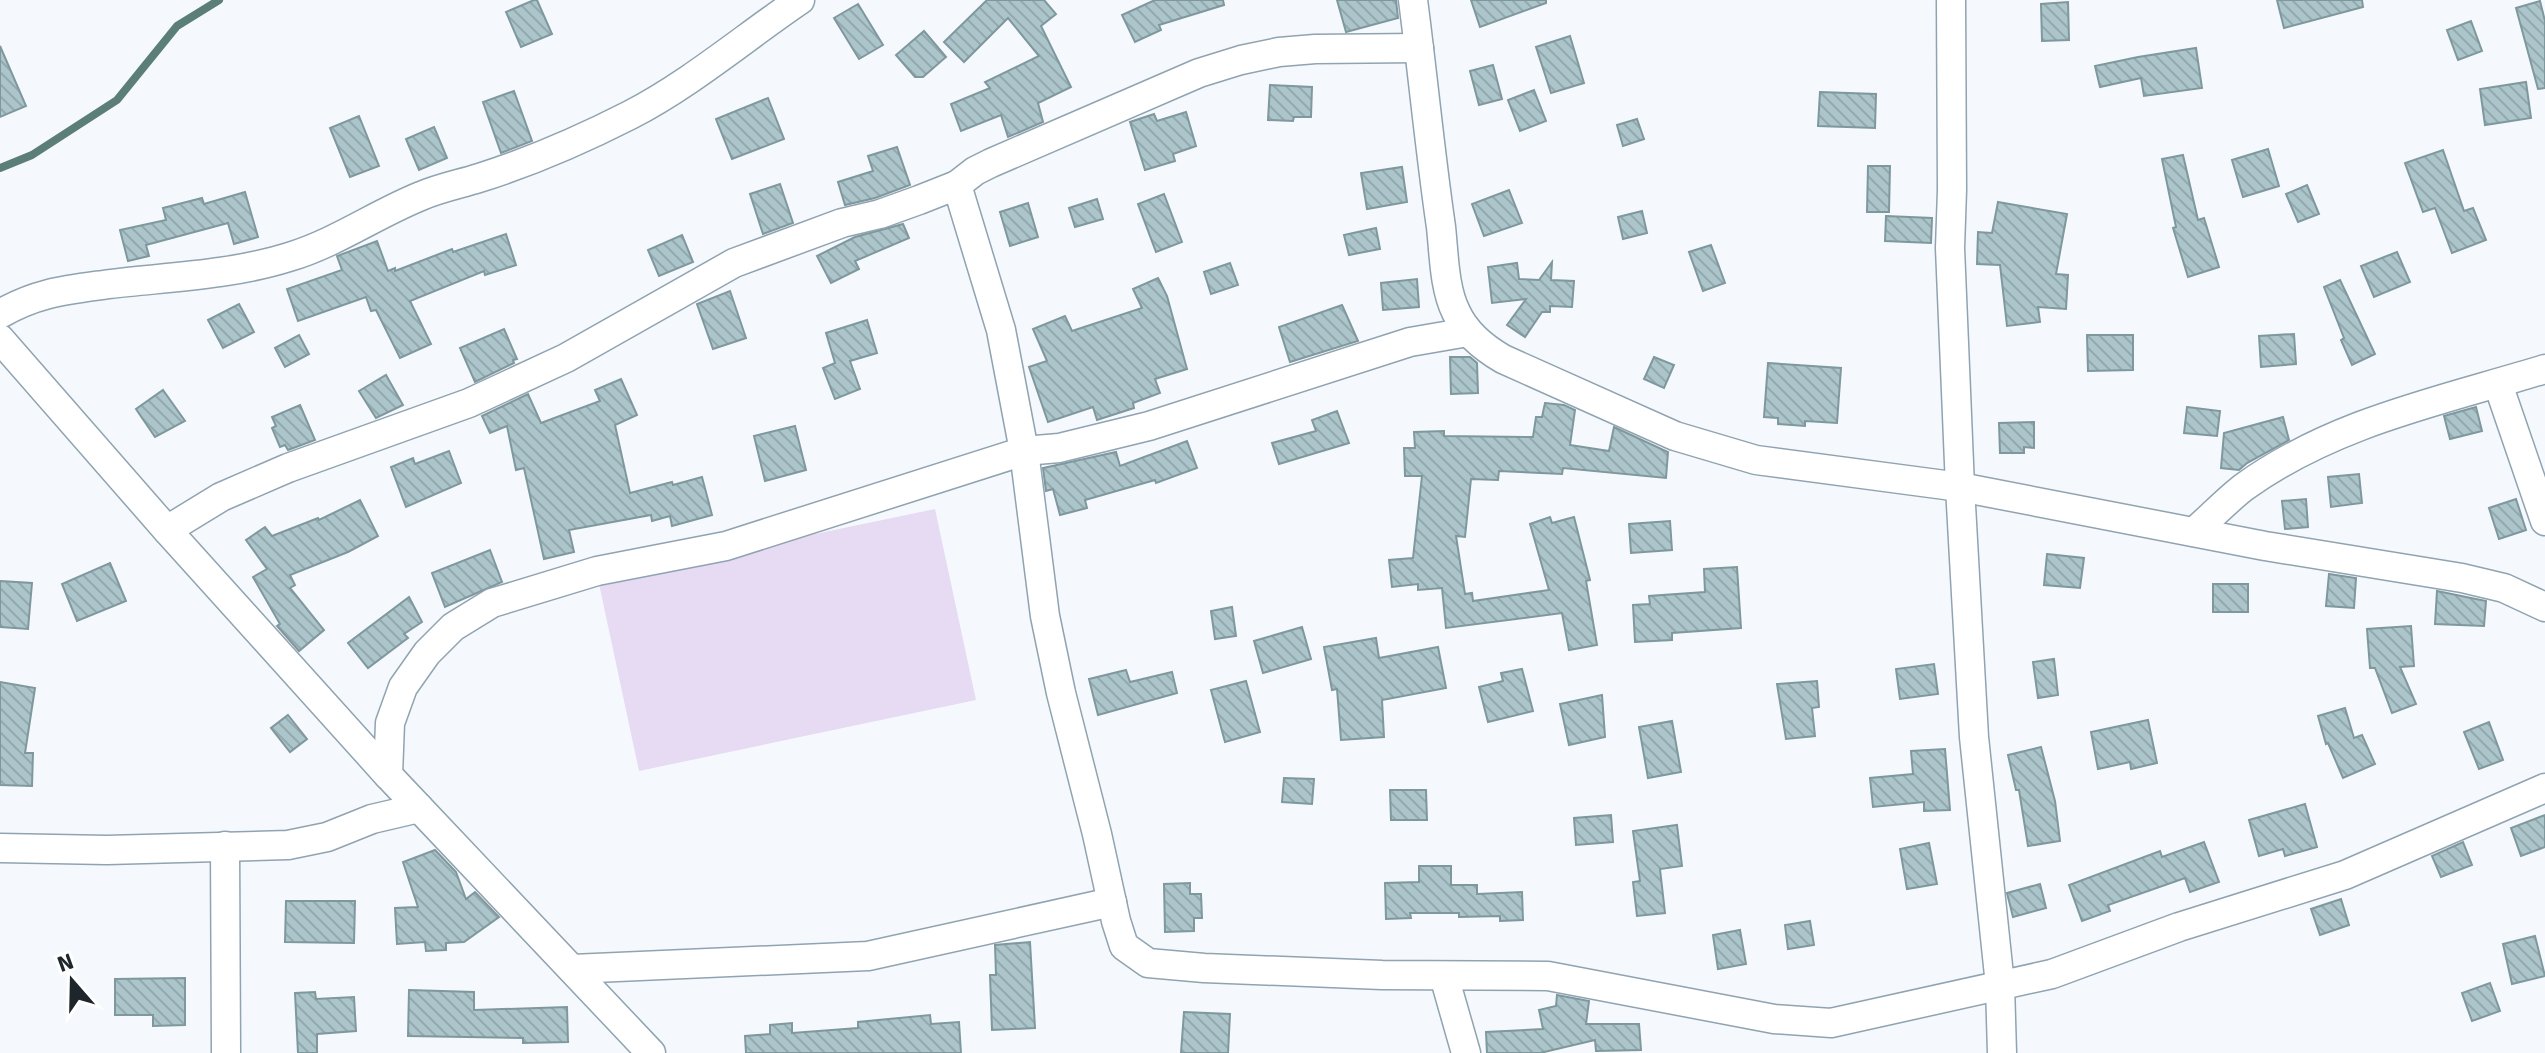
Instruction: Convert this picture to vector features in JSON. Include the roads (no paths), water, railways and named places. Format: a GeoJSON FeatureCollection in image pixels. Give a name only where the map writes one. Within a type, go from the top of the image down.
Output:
{"type":"FeatureCollection","features":[{"type":"Feature","properties":{"kind":"street"},"geometry":{"type":"LineString","coordinates":[[0,314],[25,300],[55,291],[193,276],[288,258],[321,246],[424,194],[529,160],[632,114],[688,79],[800,0]]}},
{"type":"Feature","properties":{"kind":"street"},"geometry":{"type":"LineString","coordinates":[[1413,0],[1433,175],[1455,311],[1468,332],[1503,359],[1675,436],[1756,460],[1960,487],[2265,546],[2462,578],[2504,588],[2545,607]]}},
{"type":"Feature","properties":{"kind":"street"},"geometry":{"type":"LineString","coordinates":[[1951,0],[1950,248],[1960,487],[1974,737],[2000,985],[2002,1053]]}},
{"type":"Feature","properties":{"kind":"street"},"geometry":{"type":"LineString","coordinates":[[167,530],[234,491],[288,468],[469,403],[552,365],[734,263],[957,185],[991,163],[1199,73],[1279,52],[1419,48]]}},
{"type":"Feature","properties":{"kind":"street"},"geometry":{"type":"LineString","coordinates":[[957,185],[1001,330],[1024,451],[1045,616],[1112,902],[1124,946],[1148,963],[1204,968],[1444,976],[1548,976],[1774,1019],[1831,1023],[2052,974],[2165,932],[2345,875],[2545,788]]}},
{"type":"Feature","properties":{"kind":"street"},"geometry":{"type":"LineString","coordinates":[[388,775],[390,723],[403,687],[427,653],[453,627],[492,603],[597,571],[726,546],[1024,451],[1059,448],[1149,426],[1410,342],[1468,332]]}},
{"type":"Feature","properties":{"kind":"street"},"geometry":{"type":"LineString","coordinates":[[0,339],[388,775],[651,1053]]}},
{"type":"Feature","properties":{"kind":"street"},"geometry":{"type":"LineString","coordinates":[[2194,532],[2244,488],[2296,455],[2368,422],[2420,404],[2545,369]]}},
{"type":"Feature","properties":{"kind":"street"},"geometry":{"type":"LineString","coordinates":[[2498,384],[2545,521]]}},
{"type":"Feature","properties":{"kind":"street"},"geometry":{"type":"LineString","coordinates":[[0,848],[107,850],[288,845],[327,837],[372,819],[419,808]]}},
{"type":"Feature","properties":{"kind":"street"},"geometry":{"type":"LineString","coordinates":[[225,846],[226,1053]]}},
{"type":"Feature","properties":{"kind":"street"},"geometry":{"type":"LineString","coordinates":[[572,969],[868,956],[1112,902]]}},
{"type":"Feature","properties":{"kind":"street"},"geometry":{"type":"LineString","coordinates":[[1444,976],[1466,1053]]}},
{"type":"Feature","properties":{"kind":"waterway"},"geometry":{"type":"LineString","coordinates":[[0,168],[32,155],[117,100],[177,26],[219,0]]}}]}
